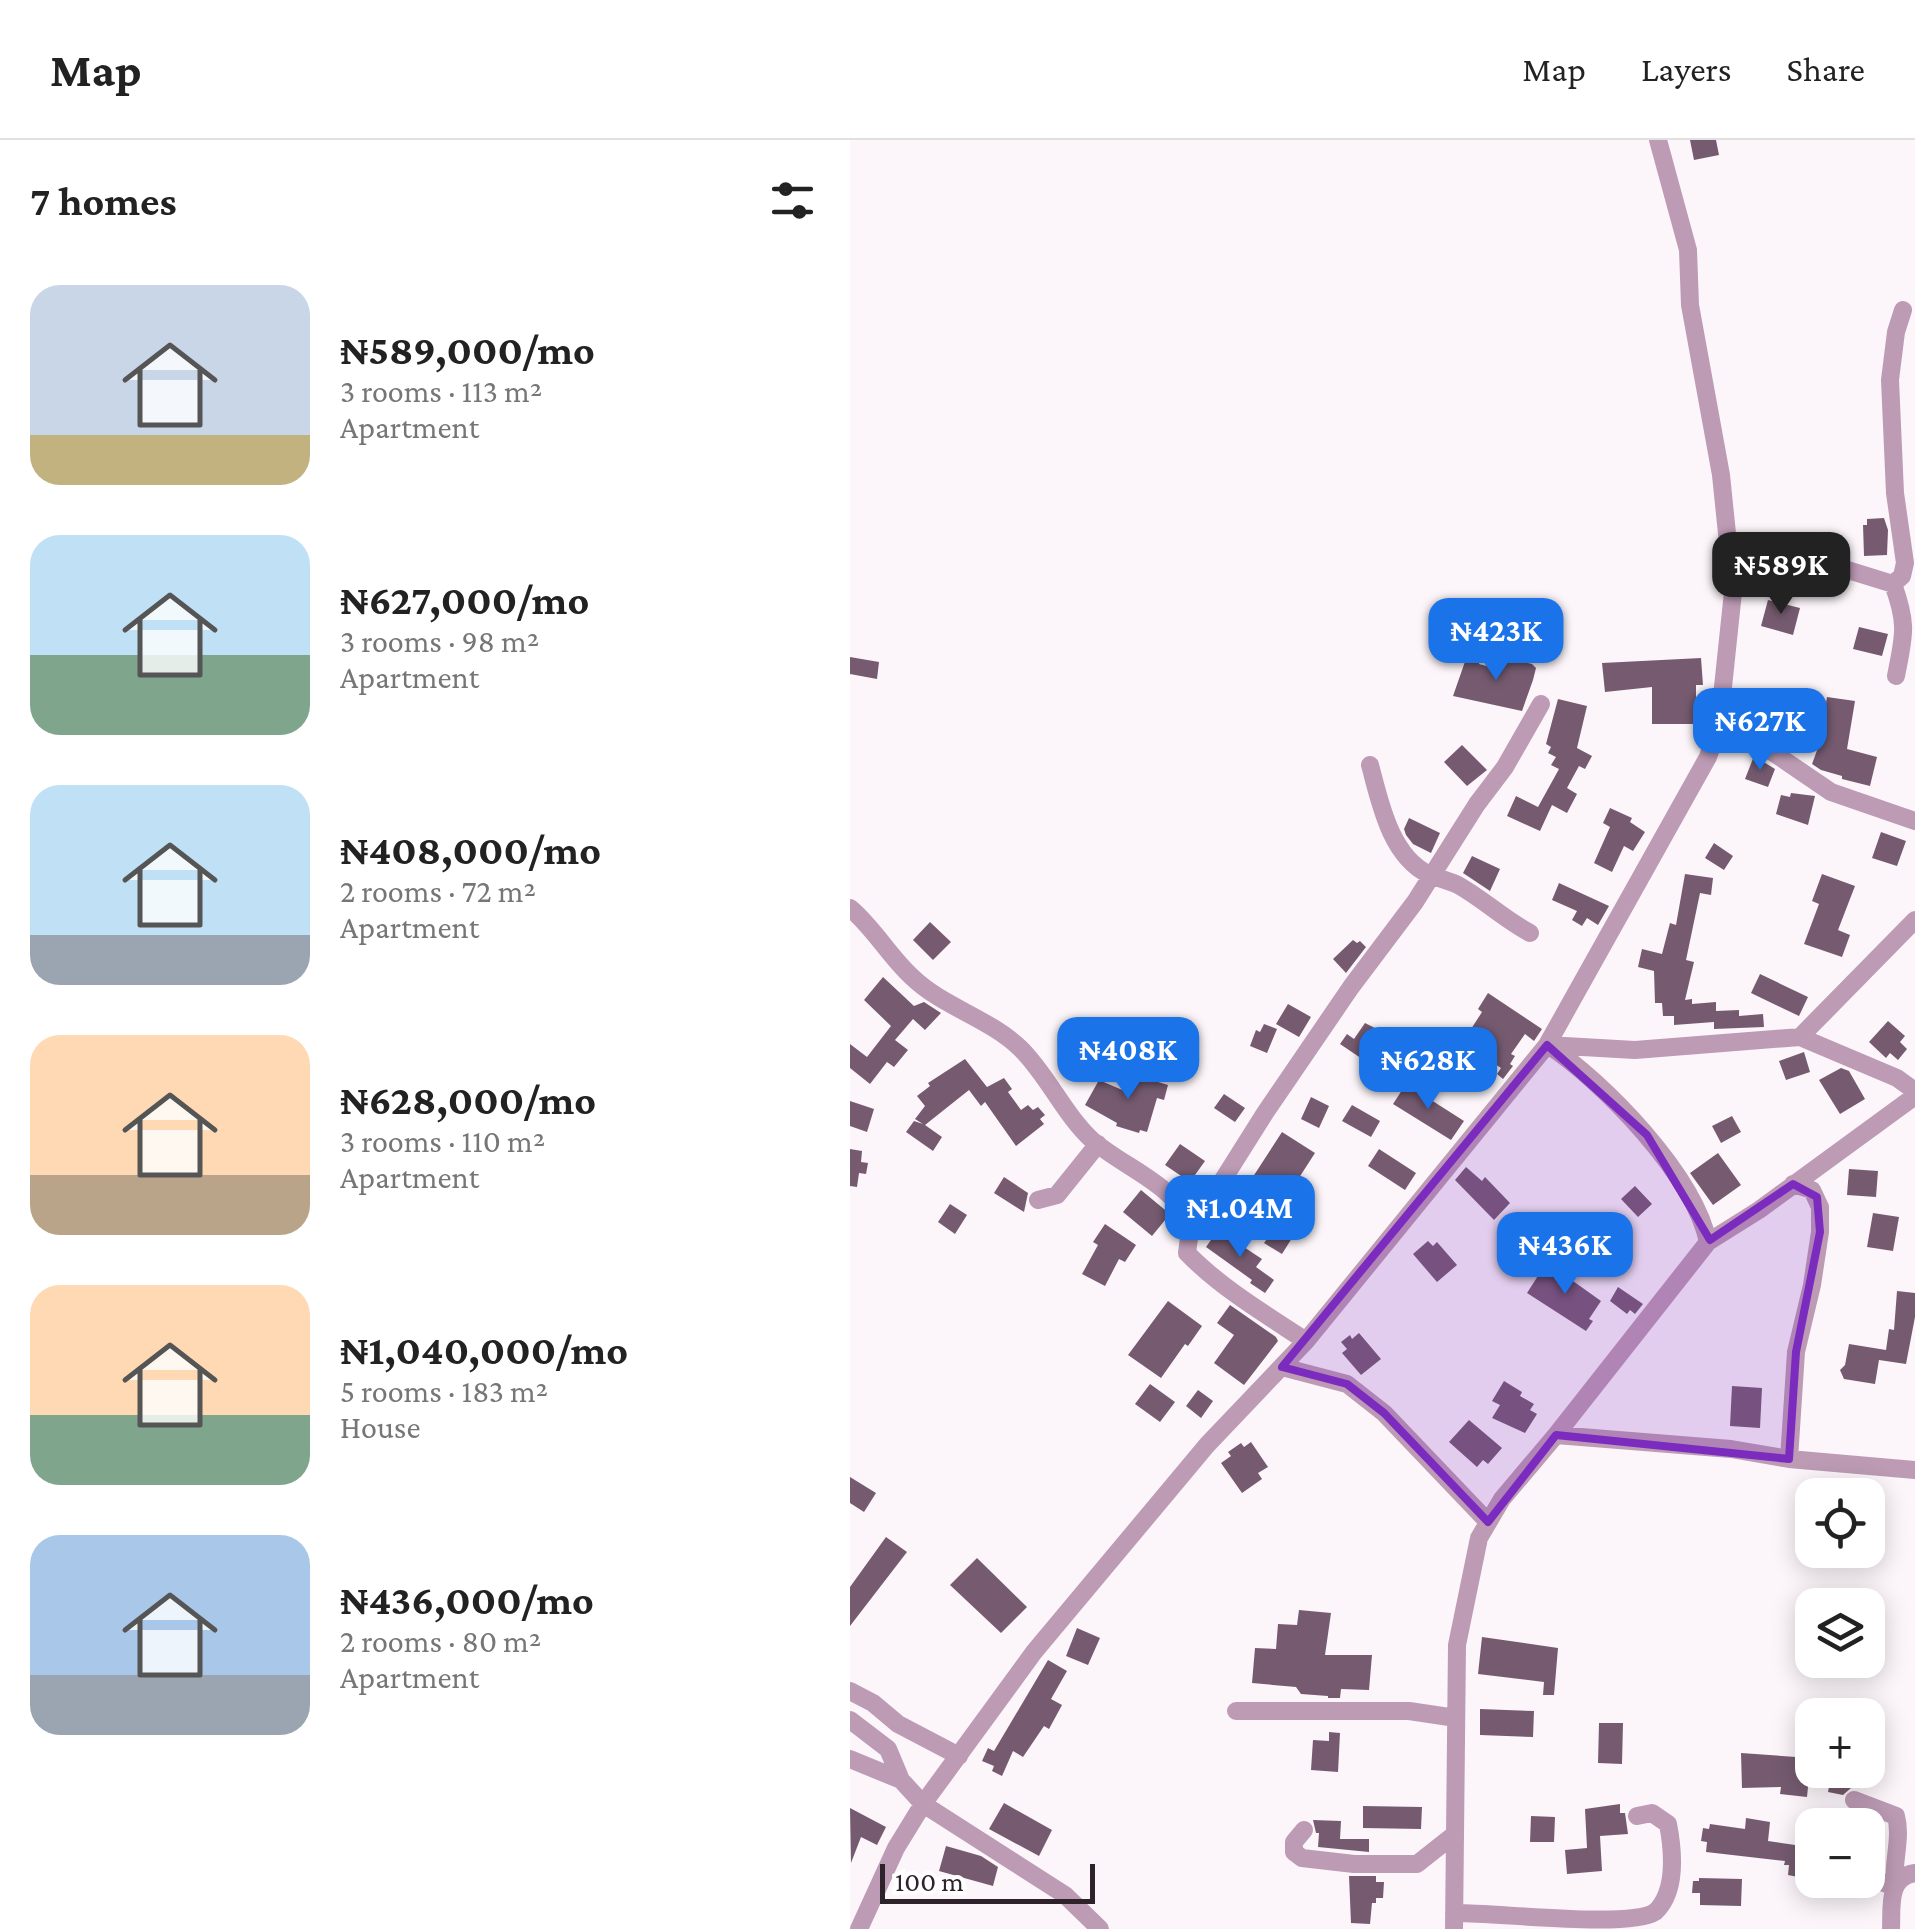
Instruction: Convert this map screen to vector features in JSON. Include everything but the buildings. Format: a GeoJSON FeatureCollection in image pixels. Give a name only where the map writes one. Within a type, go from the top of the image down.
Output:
{"type":"FeatureCollection","features":[{"type":"Feature","properties":{"kind":"street"},"geometry":{"type":"LineString","coordinates":[[859,1929],[896,1848],[923,1804],[1034,1652],[1207,1445],[1306,1341],[1547,1045],[1694,784],[1718,725],[1733,592],[1721,476],[1690,305],[1688,250],[1658,140]]}},
{"type":"Feature","properties":{"kind":"street"},"geometry":{"type":"LineString","coordinates":[[1893,584],[1902,576],[1905,563],[1895,493],[1890,380],[1902,310]]}},
{"type":"Feature","properties":{"kind":"street"},"geometry":{"type":"LineString","coordinates":[[1729,552],[1744,544],[1767,545],[1893,584]]}},
{"type":"Feature","properties":{"kind":"street"},"geometry":{"type":"LineString","coordinates":[[1893,584],[1903,612],[1905,634],[1896,676]]}},
{"type":"Feature","properties":{"kind":"street"},"geometry":{"type":"LineString","coordinates":[[1189,1233],[1265,1112],[1505,767],[1540,704]]}},
{"type":"Feature","properties":{"kind":"street"},"geometry":{"type":"LineString","coordinates":[[1718,725],[1778,754],[1830,792],[1915,822]]}},
{"type":"Feature","properties":{"kind":"street"},"geometry":{"type":"LineString","coordinates":[[1370,766],[1392,834],[1406,857],[1433,875],[1456,884],[1530,933]]}},
{"type":"Feature","properties":{"kind":"street"},"geometry":{"type":"LineString","coordinates":[[850,908],[913,979],[1018,1047],[1073,1120],[1098,1144],[1171,1193],[1191,1223],[1187,1253],[1197,1263],[1249,1304],[1306,1341]]}},
{"type":"Feature","properties":{"kind":"street"},"geometry":{"type":"LineString","coordinates":[[1800,1036],[1915,920]]}},
{"type":"Feature","properties":{"kind":"street"},"geometry":{"type":"LineString","coordinates":[[1547,1045],[1635,1050],[1800,1036],[1897,1078],[1915,1093],[1708,1242],[1502,1498],[1479,1538],[1456,1645],[1454,1921],[1606,1922],[1638,1920],[1656,1912],[1670,1882],[1674,1856],[1668,1824],[1652,1813],[1637,1816]]}},
{"type":"Feature","properties":{"kind":"street"},"geometry":{"type":"LineString","coordinates":[[1547,1045],[1592,1081],[1647,1134],[1678,1179],[1708,1242]]}},
{"type":"Feature","properties":{"kind":"street"},"geometry":{"type":"LineString","coordinates":[[1038,1200],[1057,1195],[1098,1144]]}},
{"type":"Feature","properties":{"kind":"street"},"geometry":{"type":"LineString","coordinates":[[1789,1458],[1796,1352],[1812,1286],[1820,1207],[1812,1190],[1793,1184]]}},
{"type":"Feature","properties":{"kind":"street"},"geometry":{"type":"LineString","coordinates":[[1282,1367],[1346,1384],[1384,1413],[1488,1522]]}},
{"type":"Feature","properties":{"kind":"street"},"geometry":{"type":"LineString","coordinates":[[1556,1435],[1908,1470],[1915,1489]]}},
{"type":"Feature","properties":{"kind":"street"},"geometry":{"type":"LineString","coordinates":[[850,1691],[873,1702],[898,1724],[960,1756]]}},
{"type":"Feature","properties":{"kind":"street"},"geometry":{"type":"LineString","coordinates":[[1236,1711],[1408,1711],[1456,1718]]}},
{"type":"Feature","properties":{"kind":"street"},"geometry":{"type":"LineString","coordinates":[[850,1720],[888,1749],[901,1780],[923,1804],[1065,1896],[1100,1929]]}},
{"type":"Feature","properties":{"kind":"street"},"geometry":{"type":"LineString","coordinates":[[850,1759],[901,1780]]}},
{"type":"Feature","properties":{"kind":"street"},"geometry":{"type":"LineString","coordinates":[[1854,1800],[1896,1816],[1900,1830],[1894,1860],[1891,1929]]}},
{"type":"Feature","properties":{"kind":"street"},"geometry":{"type":"LineString","coordinates":[[1304,1830],[1294,1842],[1294,1852],[1302,1858],[1383,1865],[1417,1864],[1455,1834]]}},
{"type":"Feature","properties":{"kind":"street"},"geometry":{"type":"LineString","coordinates":[[1895,1887],[1900,1879],[1915,1873]]}},
{"type":"Feature","properties":{"kind":"street"},"geometry":{"type":"LineString","coordinates":[[1885,1883],[1895,1887]]}},
{"type":"Feature","properties":{"kind":"highlighted area"},"geometry":{"type":"Polygon","coordinates":[[[1547,1045],[1647,1135],[1710,1240],[1793,1184],[1817,1197],[1820,1232],[1796,1352],[1789,1459],[1556,1435],[1488,1522],[1384,1413],[1347,1384],[1282,1367],[1547,1045]]]}}]}
